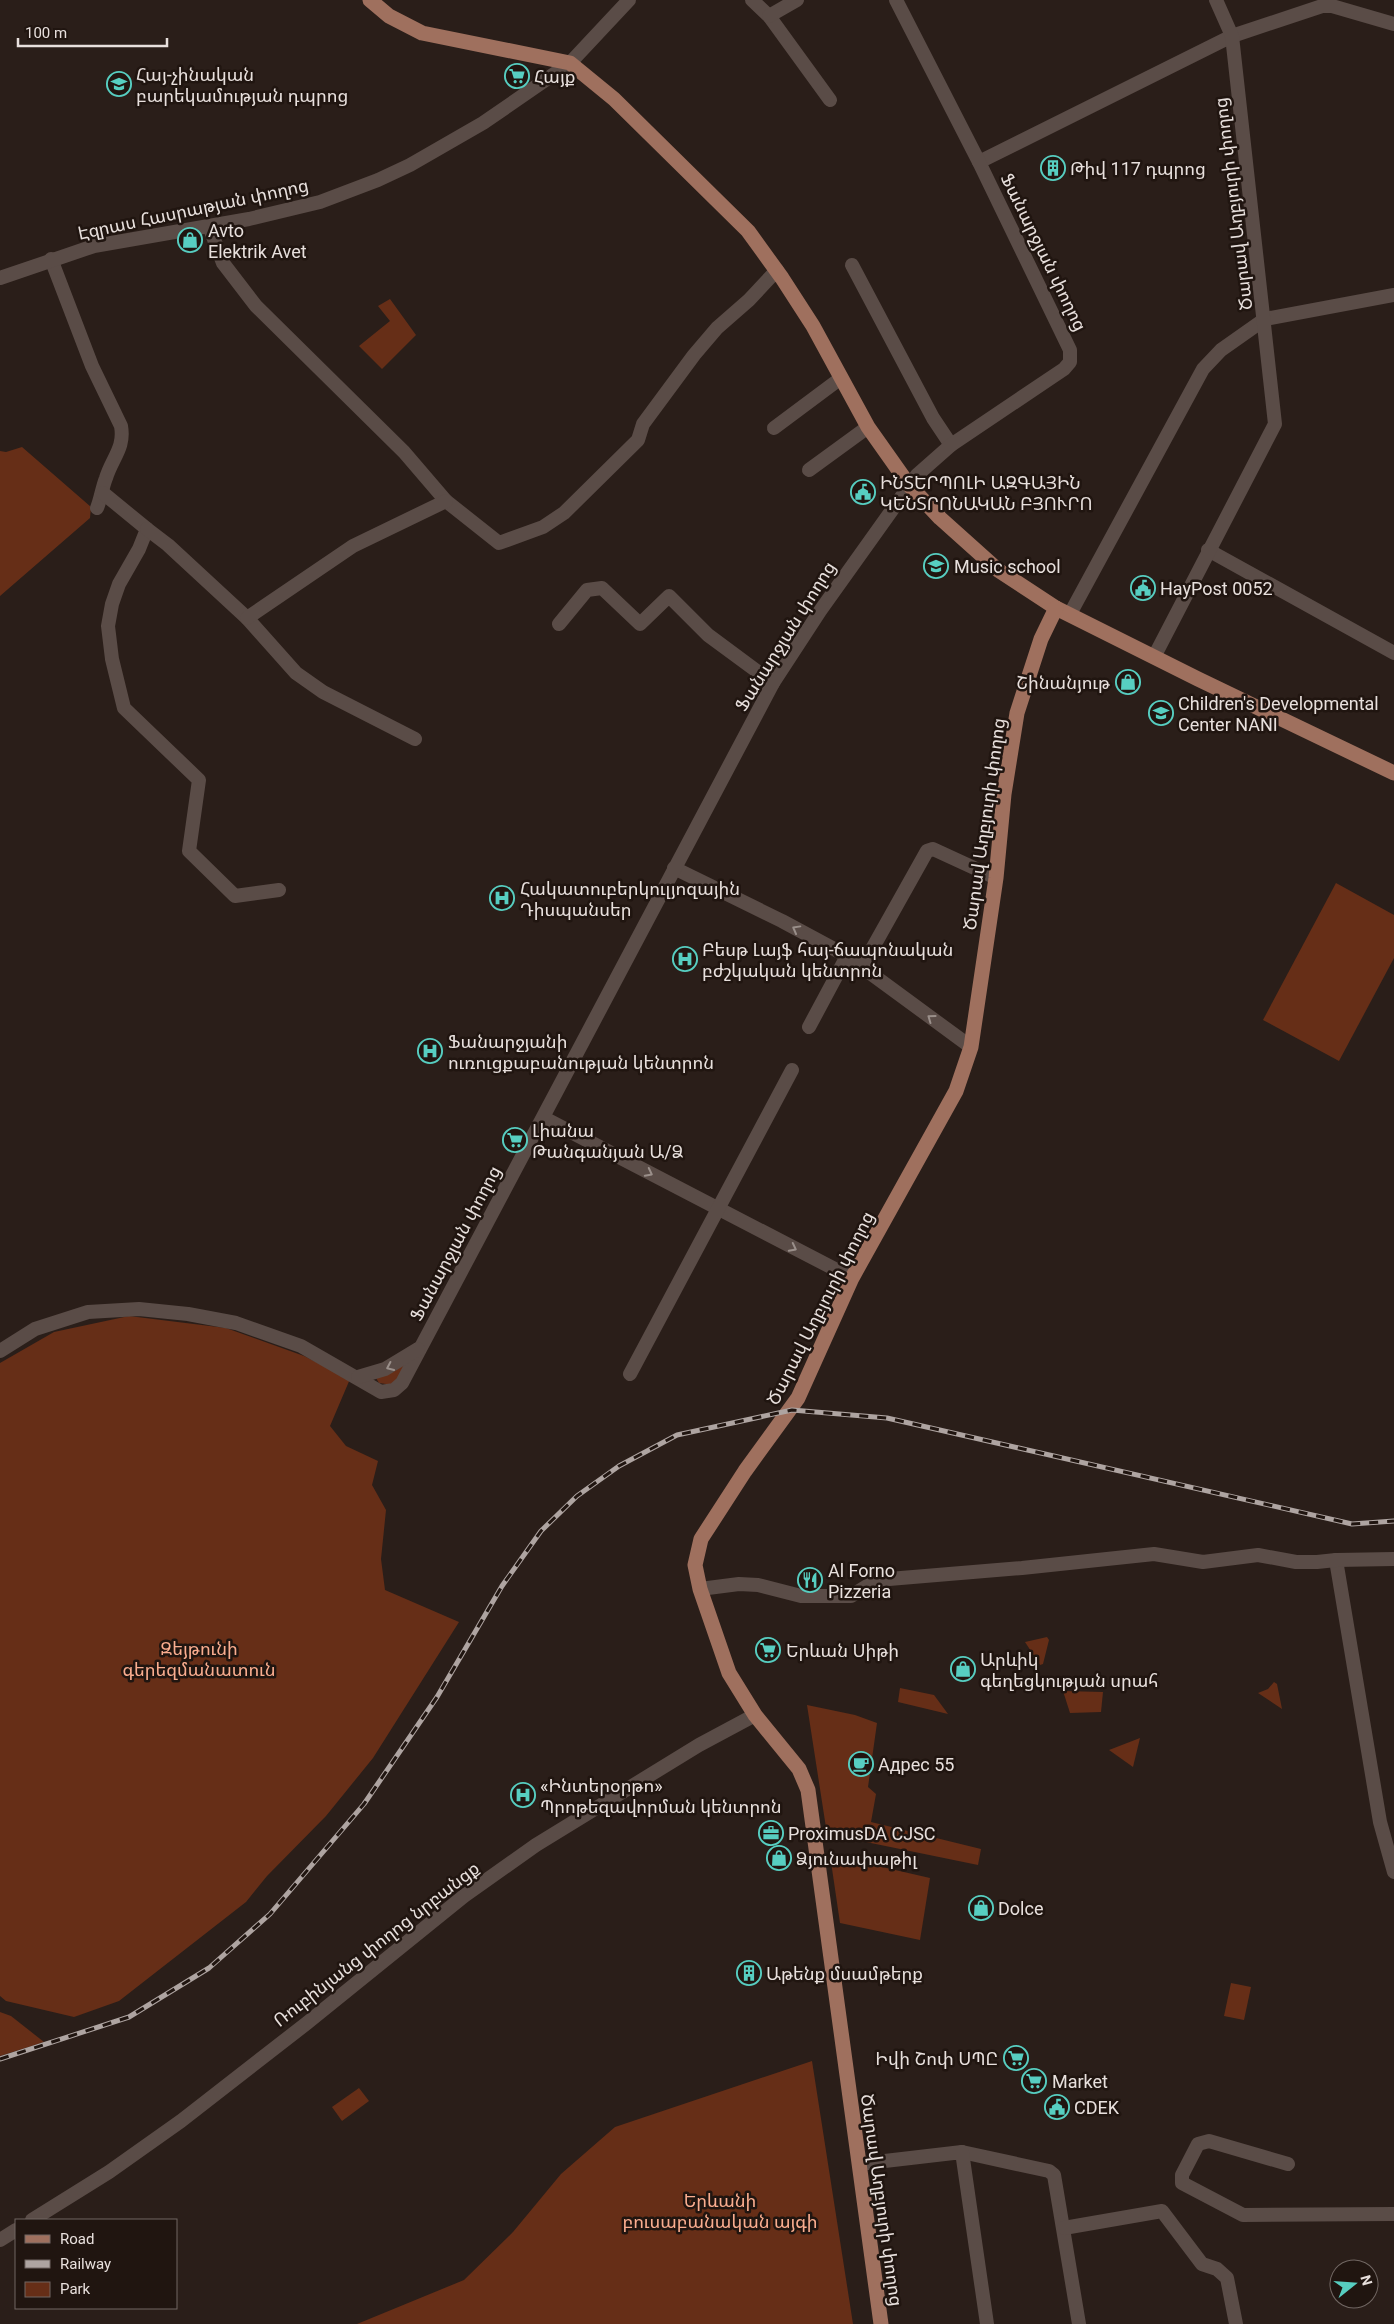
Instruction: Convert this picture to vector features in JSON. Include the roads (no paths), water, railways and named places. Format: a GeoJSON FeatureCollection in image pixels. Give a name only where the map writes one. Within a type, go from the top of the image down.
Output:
{"type":"FeatureCollection","features":[{"type":"Feature","properties":{"kind":"main road"},"geometry":{"type":"LineString","coordinates":[[370,0],[389,16],[422,33],[568,62],[614,99],[748,231],[814,326],[868,426],[909,485],[940,518],[998,570],[1056,608],[1394,773]]}},
{"type":"Feature","properties":{"kind":"main road","name":"Ծարավ Աղբյուրի փողոց"},"geometry":{"type":"LineString","coordinates":[[881,2324],[808,1790],[798,1769],[755,1715],[729,1673],[700,1589],[695,1565],[701,1539],[745,1471],[792,1410],[806,1384],[808,1374],[852,1278],[956,1091],[970,1047],[996,878],[1004,794],[1018,713],[1041,639],[1056,608]]}},
{"type":"Feature","properties":{"kind":"street"},"geometry":{"type":"LineString","coordinates":[[568,62],[629,0]]}},
{"type":"Feature","properties":{"kind":"street"},"geometry":{"type":"LineString","coordinates":[[752,0],[769,16],[830,100]]}},
{"type":"Feature","properties":{"kind":"street"},"geometry":{"type":"LineString","coordinates":[[769,16],[797,0]]}},
{"type":"Feature","properties":{"kind":"street","name":"Ֆանարջյան փողոց"},"geometry":{"type":"LineString","coordinates":[[0,1351],[35,1329],[88,1312],[139,1310],[188,1314],[236,1323],[301,1346],[358,1377],[381,1392],[394,1390],[402,1383],[418,1349],[544,1118],[773,683],[820,611],[917,474],[951,445],[1064,369],[1070,362],[1070,350],[979,162],[896,0]]}},
{"type":"Feature","properties":{"kind":"street","name":"Ծարավ Աղբյուրի փողոց"},"geometry":{"type":"LineString","coordinates":[[1070,614],[1203,369],[1222,350],[1265,319],[1232,36],[1216,0]]}},
{"type":"Feature","properties":{"kind":"street"},"geometry":{"type":"LineString","coordinates":[[979,162],[1232,36],[1328,5],[1394,24]]}},
{"type":"Feature","properties":{"kind":"street","name":"Էզրաս Հասրաթյան փողոց"},"geometry":{"type":"LineString","coordinates":[[0,278],[51,259],[94,246],[249,219],[320,202],[378,180],[410,165],[483,123],[568,62]]}},
{"type":"Feature","properties":{"kind":"street","name":"Էզրաս Հասրաթյան փողոց"},"geometry":{"type":"LineString","coordinates":[[0,274],[92,242],[247,216],[318,198],[374,177],[419,154],[482,118],[568,62]]}},
{"type":"Feature","properties":{"kind":"street"},"geometry":{"type":"LineString","coordinates":[[209,226],[223,264],[256,306],[404,452],[446,501],[499,543],[530,533],[564,513],[638,440],[643,424],[694,355],[717,328],[749,300],[776,270]]}},
{"type":"Feature","properties":{"kind":"street"},"geometry":{"type":"LineString","coordinates":[[51,259],[92,366],[121,426],[123,436],[121,446],[106,478],[97,508]]}},
{"type":"Feature","properties":{"kind":"street"},"geometry":{"type":"LineString","coordinates":[[852,265],[933,418],[951,445]]}},
{"type":"Feature","properties":{"kind":"street"},"geometry":{"type":"LineString","coordinates":[[1154,656],[1275,424],[1265,319],[1394,295]]}},
{"type":"Feature","properties":{"kind":"street"},"geometry":{"type":"LineString","coordinates":[[774,428],[841,378]]}},
{"type":"Feature","properties":{"kind":"street"},"geometry":{"type":"LineString","coordinates":[[809,470],[868,426]]}},
{"type":"Feature","properties":{"kind":"street"},"geometry":{"type":"LineString","coordinates":[[103,493],[168,545],[247,618],[296,673],[323,692],[415,739]]}},
{"type":"Feature","properties":{"kind":"street"},"geometry":{"type":"LineString","coordinates":[[247,618],[353,546],[446,501]]}},
{"type":"Feature","properties":{"kind":"street"},"geometry":{"type":"LineString","coordinates":[[147,529],[139,549],[120,584],[112,604],[108,626],[112,659],[124,708],[199,780],[189,851],[235,896],[279,890]]}},
{"type":"Feature","properties":{"kind":"street"},"geometry":{"type":"LineString","coordinates":[[1208,550],[1394,653]]}},
{"type":"Feature","properties":{"kind":"street"},"geometry":{"type":"LineString","coordinates":[[559,624],[587,590],[602,588],[640,624],[669,596],[708,635],[773,683]]}},
{"type":"Feature","properties":{"kind":"street"},"geometry":{"type":"LineString","coordinates":[[862,967],[927,851],[930,849],[996,878]]}},
{"type":"Feature","properties":{"kind":"street"},"geometry":{"type":"LineString","coordinates":[[674,868],[782,921],[847,956],[970,1047]]}},
{"type":"Feature","properties":{"kind":"street"},"geometry":{"type":"LineString","coordinates":[[809,1027],[847,956]]}},
{"type":"Feature","properties":{"kind":"street"},"geometry":{"type":"LineString","coordinates":[[630,1374],[792,1070]]}},
{"type":"Feature","properties":{"kind":"street"},"geometry":{"type":"LineString","coordinates":[[544,1118],[852,1278]]}},
{"type":"Feature","properties":{"kind":"street","name":"Ֆանարջյան փողոց"},"geometry":{"type":"LineString","coordinates":[[358,1377],[385,1369],[404,1360],[418,1349]]}},
{"type":"Feature","properties":{"kind":"street"},"geometry":{"type":"LineString","coordinates":[[700,1589],[739,1584],[758,1585],[801,1596],[851,1596],[877,1580],[1022,1568],[1154,1554],[1203,1562],[1258,1555],[1296,1562],[1394,1558]]}},
{"type":"Feature","properties":{"kind":"street"},"geometry":{"type":"LineString","coordinates":[[1336,1560],[1380,1822],[1394,1872]]}},
{"type":"Feature","properties":{"kind":"street","name":"Ռուբինյանց փողոց նրբանցք"},"geometry":{"type":"LineString","coordinates":[[34,2219],[109,2172],[181,2121],[307,2023],[464,1896],[536,1845],[699,1745],[755,1715]]}},
{"type":"Feature","properties":{"kind":"street"},"geometry":{"type":"LineString","coordinates":[[1288,2164],[1209,2141],[1203,2142],[1198,2144],[1182,2175],[1182,2183],[1243,2214],[1394,2214]]}},
{"type":"Feature","properties":{"kind":"street"},"geometry":{"type":"LineString","coordinates":[[962,2152],[987,2324]]}},
{"type":"Feature","properties":{"kind":"street"},"geometry":{"type":"LineString","coordinates":[[859,2164],[962,2152],[1052,2172],[1056,2180],[1079,2324]]}},
{"type":"Feature","properties":{"kind":"street"},"geometry":{"type":"LineString","coordinates":[[1064,2228],[1162,2211],[1202,2264],[1218,2269],[1227,2278],[1236,2324]]}},
{"type":"Feature","properties":{"kind":"street"},"geometry":{"type":"LineString","coordinates":[[0,2240],[15,2231]]}},
{"type":"Feature","properties":{"kind":"railway"},"geometry":{"type":"LineString","coordinates":[[0,2059],[129,2017],[209,1968],[270,1914],[364,1804],[437,1697],[502,1586],[541,1531],[577,1496],[619,1466],[677,1435],[792,1410],[887,1418],[1352,1524],[1394,1521]]}},
{"type":"Feature","properties":{"kind":"place","name":"Հայք"},"geometry":{"type":"Point","coordinates":[517,76]}},
{"type":"Feature","properties":{"kind":"place","name":"Հայ-չինական բարեկամության դպրոց"},"geometry":{"type":"Point","coordinates":[119,84]}},
{"type":"Feature","properties":{"kind":"place","name":"Թիվ 117 դպրոց"},"geometry":{"type":"Point","coordinates":[1053,168]}},
{"type":"Feature","properties":{"kind":"place","name":"Avto Elektrik Avet"},"geometry":{"type":"Point","coordinates":[190,240]}},
{"type":"Feature","properties":{"kind":"place","name":"ԻՆՏԵՐՊՈԼԻ ԱԶԳԱՅԻՆ ԿԵՆՏՐՈՆԱԿԱՆ ԲՅՈՒՐՈ"},"geometry":{"type":"Point","coordinates":[863,492]}},
{"type":"Feature","properties":{"kind":"place","name":"Music school"},"geometry":{"type":"Point","coordinates":[936,566]}},
{"type":"Feature","properties":{"kind":"place","name":"HayPost 0052"},"geometry":{"type":"Point","coordinates":[1143,588]}},
{"type":"Feature","properties":{"kind":"place","name":"Շինանյութ"},"geometry":{"type":"Point","coordinates":[1128,682]}},
{"type":"Feature","properties":{"kind":"place","name":"Children's Developmental Center NANI"},"geometry":{"type":"Point","coordinates":[1161,713]}},
{"type":"Feature","properties":{"kind":"place","name":"Հակատուբերկուլյոզային Դիսպանսեր"},"geometry":{"type":"Point","coordinates":[502,898]}},
{"type":"Feature","properties":{"kind":"place","name":"Բեսթ Լայֆ հայ-ճապոնական բժշկական կենտրոն"},"geometry":{"type":"Point","coordinates":[685,959]}},
{"type":"Feature","properties":{"kind":"place","name":"Ֆանարջյանի ուռուցքաբանության կենտրոն"},"geometry":{"type":"Point","coordinates":[430,1051]}},
{"type":"Feature","properties":{"kind":"place","name":"Լիանա Թանգանյան Ա/Ձ"},"geometry":{"type":"Point","coordinates":[515,1140]}},
{"type":"Feature","properties":{"kind":"place","name":"Al Forno Pizzeria"},"geometry":{"type":"Point","coordinates":[810,1580]}},
{"type":"Feature","properties":{"kind":"place","name":"Երևան Սիթի"},"geometry":{"type":"Point","coordinates":[768,1650]}},
{"type":"Feature","properties":{"kind":"place","name":"Արևիկ գեղեցկության սրահ"},"geometry":{"type":"Point","coordinates":[963,1669]}},
{"type":"Feature","properties":{"kind":"place","name":"Адрес 55"},"geometry":{"type":"Point","coordinates":[861,1764]}},
{"type":"Feature","properties":{"kind":"place","name":"«Ինտերօրթո» Պրոթեզավորման կենտրոն"},"geometry":{"type":"Point","coordinates":[523,1795]}},
{"type":"Feature","properties":{"kind":"place","name":"ProximusDA CJSC"},"geometry":{"type":"Point","coordinates":[771,1833]}},
{"type":"Feature","properties":{"kind":"place","name":"Ձյունափաթիլ"},"geometry":{"type":"Point","coordinates":[779,1858]}},
{"type":"Feature","properties":{"kind":"place","name":"Dolce"},"geometry":{"type":"Point","coordinates":[981,1908]}},
{"type":"Feature","properties":{"kind":"place","name":"Աթենք մսամթերք"},"geometry":{"type":"Point","coordinates":[749,1973]}},
{"type":"Feature","properties":{"kind":"place","name":"Իվի Շոփ ՍՊԸ"},"geometry":{"type":"Point","coordinates":[1016,2058]}},
{"type":"Feature","properties":{"kind":"place","name":"Market"},"geometry":{"type":"Point","coordinates":[1034,2081]}},
{"type":"Feature","properties":{"kind":"place","name":"CDEK"},"geometry":{"type":"Point","coordinates":[1057,2107]}},
{"type":"Feature","properties":{"kind":"park label","name":"Զեյթունի գերեզմանատուն"},"geometry":{"type":"Point","coordinates":[199,1658]}},
{"type":"Feature","properties":{"kind":"park label","name":"Երևանի բուսաբանական այգի"},"geometry":{"type":"Point","coordinates":[720,2210]}}]}
